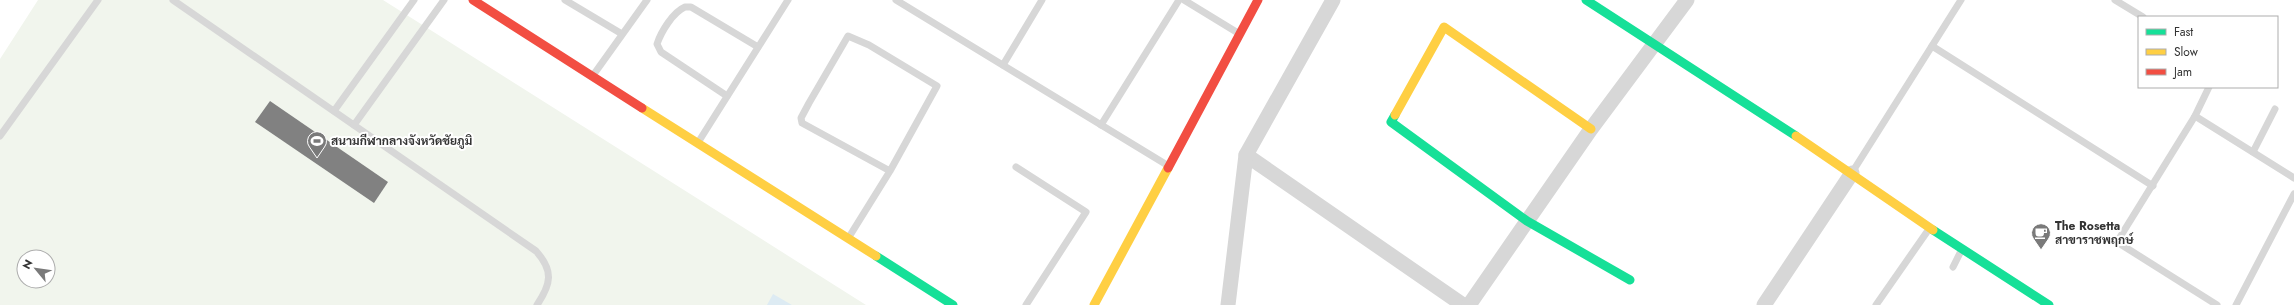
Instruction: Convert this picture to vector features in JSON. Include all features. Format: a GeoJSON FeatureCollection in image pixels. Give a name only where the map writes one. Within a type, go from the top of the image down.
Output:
{"type":"FeatureCollection","features":[{"type":"Feature","properties":{"kind":"street"},"geometry":{"type":"LineString","coordinates":[[473,0],[953,305]]}},
{"type":"Feature","properties":{"kind":"street"},"geometry":{"type":"LineString","coordinates":[[1094,305],[1258,0]]}},
{"type":"Feature","properties":{"kind":"street"},"geometry":{"type":"LineString","coordinates":[[1228,305],[1246,155],[1333,0]]}},
{"type":"Feature","properties":{"kind":"street"},"geometry":{"type":"LineString","coordinates":[[1586,0],[1852,173],[1930,228],[1963,247],[2049,305]]}},
{"type":"Feature","properties":{"kind":"street"},"geometry":{"type":"LineString","coordinates":[[1469,305],[1653,44],[1687,0]]}},
{"type":"Feature","properties":{"kind":"street"},"geometry":{"type":"LineString","coordinates":[[1592,130],[1444,27],[1391,122],[1527,221],[1630,280]]}},
{"type":"Feature","properties":{"kind":"street"},"geometry":{"type":"LineString","coordinates":[[1246,155],[1463,305]]}},
{"type":"Feature","properties":{"kind":"street"},"geometry":{"type":"LineString","coordinates":[[1764,305],[1852,173]]}},
{"type":"Feature","properties":{"kind":"lane"},"geometry":{"type":"LineString","coordinates":[[0,136],[98,0]]}},
{"type":"Feature","properties":{"kind":"lane"},"geometry":{"type":"LineString","coordinates":[[173,0],[536,251],[548,268],[549,281],[537,305]]}},
{"type":"Feature","properties":{"kind":"lane"},"geometry":{"type":"LineString","coordinates":[[334,111],[414,0]]}},
{"type":"Feature","properties":{"kind":"lane"},"geometry":{"type":"LineString","coordinates":[[354,125],[444,0]]}},
{"type":"Feature","properties":{"kind":"lane"},"geometry":{"type":"LineString","coordinates":[[565,0],[622,34]]}},
{"type":"Feature","properties":{"kind":"lane"},"geometry":{"type":"LineString","coordinates":[[592,76],[647,0]]}},
{"type":"Feature","properties":{"kind":"lane"},"geometry":{"type":"LineString","coordinates":[[698,143],[788,0]]}},
{"type":"Feature","properties":{"kind":"lane"},"geometry":{"type":"LineString","coordinates":[[896,0],[1169,166]]}},
{"type":"Feature","properties":{"kind":"lane"},"geometry":{"type":"LineString","coordinates":[[908,7],[913,0]]}},
{"type":"Feature","properties":{"kind":"lane"},"geometry":{"type":"LineString","coordinates":[[1003,65],[1042,0]]}},
{"type":"Feature","properties":{"kind":"lane"},"geometry":{"type":"LineString","coordinates":[[1101,125],[1179,0]]}},
{"type":"Feature","properties":{"kind":"lane"},"geometry":{"type":"LineString","coordinates":[[1184,0],[1240,34]]}},
{"type":"Feature","properties":{"kind":"lane"},"geometry":{"type":"LineString","coordinates":[[1852,173],[1961,0]]}},
{"type":"Feature","properties":{"kind":"lane"},"geometry":{"type":"LineString","coordinates":[[2115,0],[2141,16]]}},
{"type":"Feature","properties":{"kind":"lane"},"geometry":{"type":"LineString","coordinates":[[727,96],[661,52],[658,44],[659,39],[674,15],[685,7],[691,7],[758,47]]}},
{"type":"Feature","properties":{"kind":"lane"},"geometry":{"type":"LineString","coordinates":[[848,238],[890,171],[937,86],[869,45],[848,36],[843,40],[808,103],[801,118],[802,123],[890,171]]}},
{"type":"Feature","properties":{"kind":"lane"},"geometry":{"type":"LineString","coordinates":[[1932,46],[2152,186]]}},
{"type":"Feature","properties":{"kind":"lane"},"geometry":{"type":"LineString","coordinates":[[2209,88],[2195,116],[2117,242],[2217,305]]}},
{"type":"Feature","properties":{"kind":"lane"},"geometry":{"type":"LineString","coordinates":[[2253,152],[2275,109]]}},
{"type":"Feature","properties":{"kind":"lane"},"geometry":{"type":"LineString","coordinates":[[2195,116],[2294,178]]}},
{"type":"Feature","properties":{"kind":"lane"},"geometry":{"type":"LineString","coordinates":[[1016,168],[1086,212],[1026,305]]}},
{"type":"Feature","properties":{"kind":"lane"},"geometry":{"type":"LineString","coordinates":[[2236,305],[2294,194]]}},
{"type":"Feature","properties":{"kind":"lane"},"geometry":{"type":"LineString","coordinates":[[1876,305],[1930,228]]}},
{"type":"Feature","properties":{"kind":"lane"},"geometry":{"type":"LineString","coordinates":[[1953,267],[1963,247]]}},
{"type":"Feature","properties":{"kind":"lane"},"geometry":{"type":"LineString","coordinates":[[2030,305],[2033,294]]}},
{"type":"Feature","properties":{"kind":"shaded area","name":"สนามกีฬากลางจังหวัดชัยภูมิ"},"geometry":{"type":"Polygon","coordinates":[[[38,0],[383,0],[866,305],[0,305],[0,59],[38,0]]]}},
{"type":"Feature","properties":{"kind":"shaded area"},"geometry":{"type":"Polygon","coordinates":[[[773,294],[792,305],[767,305],[773,294]]]}},
{"type":"Feature","properties":{"kind":"building"},"geometry":{"type":"Polygon","coordinates":[[[270,101],[388,182],[374,203],[255,122],[270,101]]]}},
{"type":"Feature","properties":{"kind":"traffic: fast"},"geometry":{"type":"LineString","coordinates":[[1586,0],[1796,136]]}},
{"type":"Feature","properties":{"kind":"traffic: fast"},"geometry":{"type":"LineString","coordinates":[[1395,115],[1391,122],[1527,221],[1630,280]]}},
{"type":"Feature","properties":{"kind":"traffic: fast"},"geometry":{"type":"LineString","coordinates":[[1933,230],[2049,305]]}},
{"type":"Feature","properties":{"kind":"traffic: fast"},"geometry":{"type":"LineString","coordinates":[[876,256],[953,305]]}},
{"type":"Feature","properties":{"kind":"traffic: slow"},"geometry":{"type":"LineString","coordinates":[[1395,115],[1444,27],[1591,129]]}},
{"type":"Feature","properties":{"kind":"traffic: slow"},"geometry":{"type":"LineString","coordinates":[[642,108],[876,256]]}},
{"type":"Feature","properties":{"kind":"traffic: slow"},"geometry":{"type":"LineString","coordinates":[[1796,136],[1933,230]]}},
{"type":"Feature","properties":{"kind":"traffic: slow"},"geometry":{"type":"LineString","coordinates":[[1094,305],[1168,168]]}},
{"type":"Feature","properties":{"kind":"traffic: jam"},"geometry":{"type":"LineString","coordinates":[[473,0],[642,108]]}},
{"type":"Feature","properties":{"kind":"traffic: jam"},"geometry":{"type":"LineString","coordinates":[[1168,168],[1258,0]]}},
{"type":"Feature","properties":{"kind":"place","name":"สนามกีฬากลางจังหวัดชัยภูมิ"},"geometry":{"type":"Point","coordinates":[317,158]}},
{"type":"Feature","properties":{"kind":"place","name":"The Rosetta สาขาราชพฤกษ์"},"geometry":{"type":"Point","coordinates":[2041,250]}}]}
